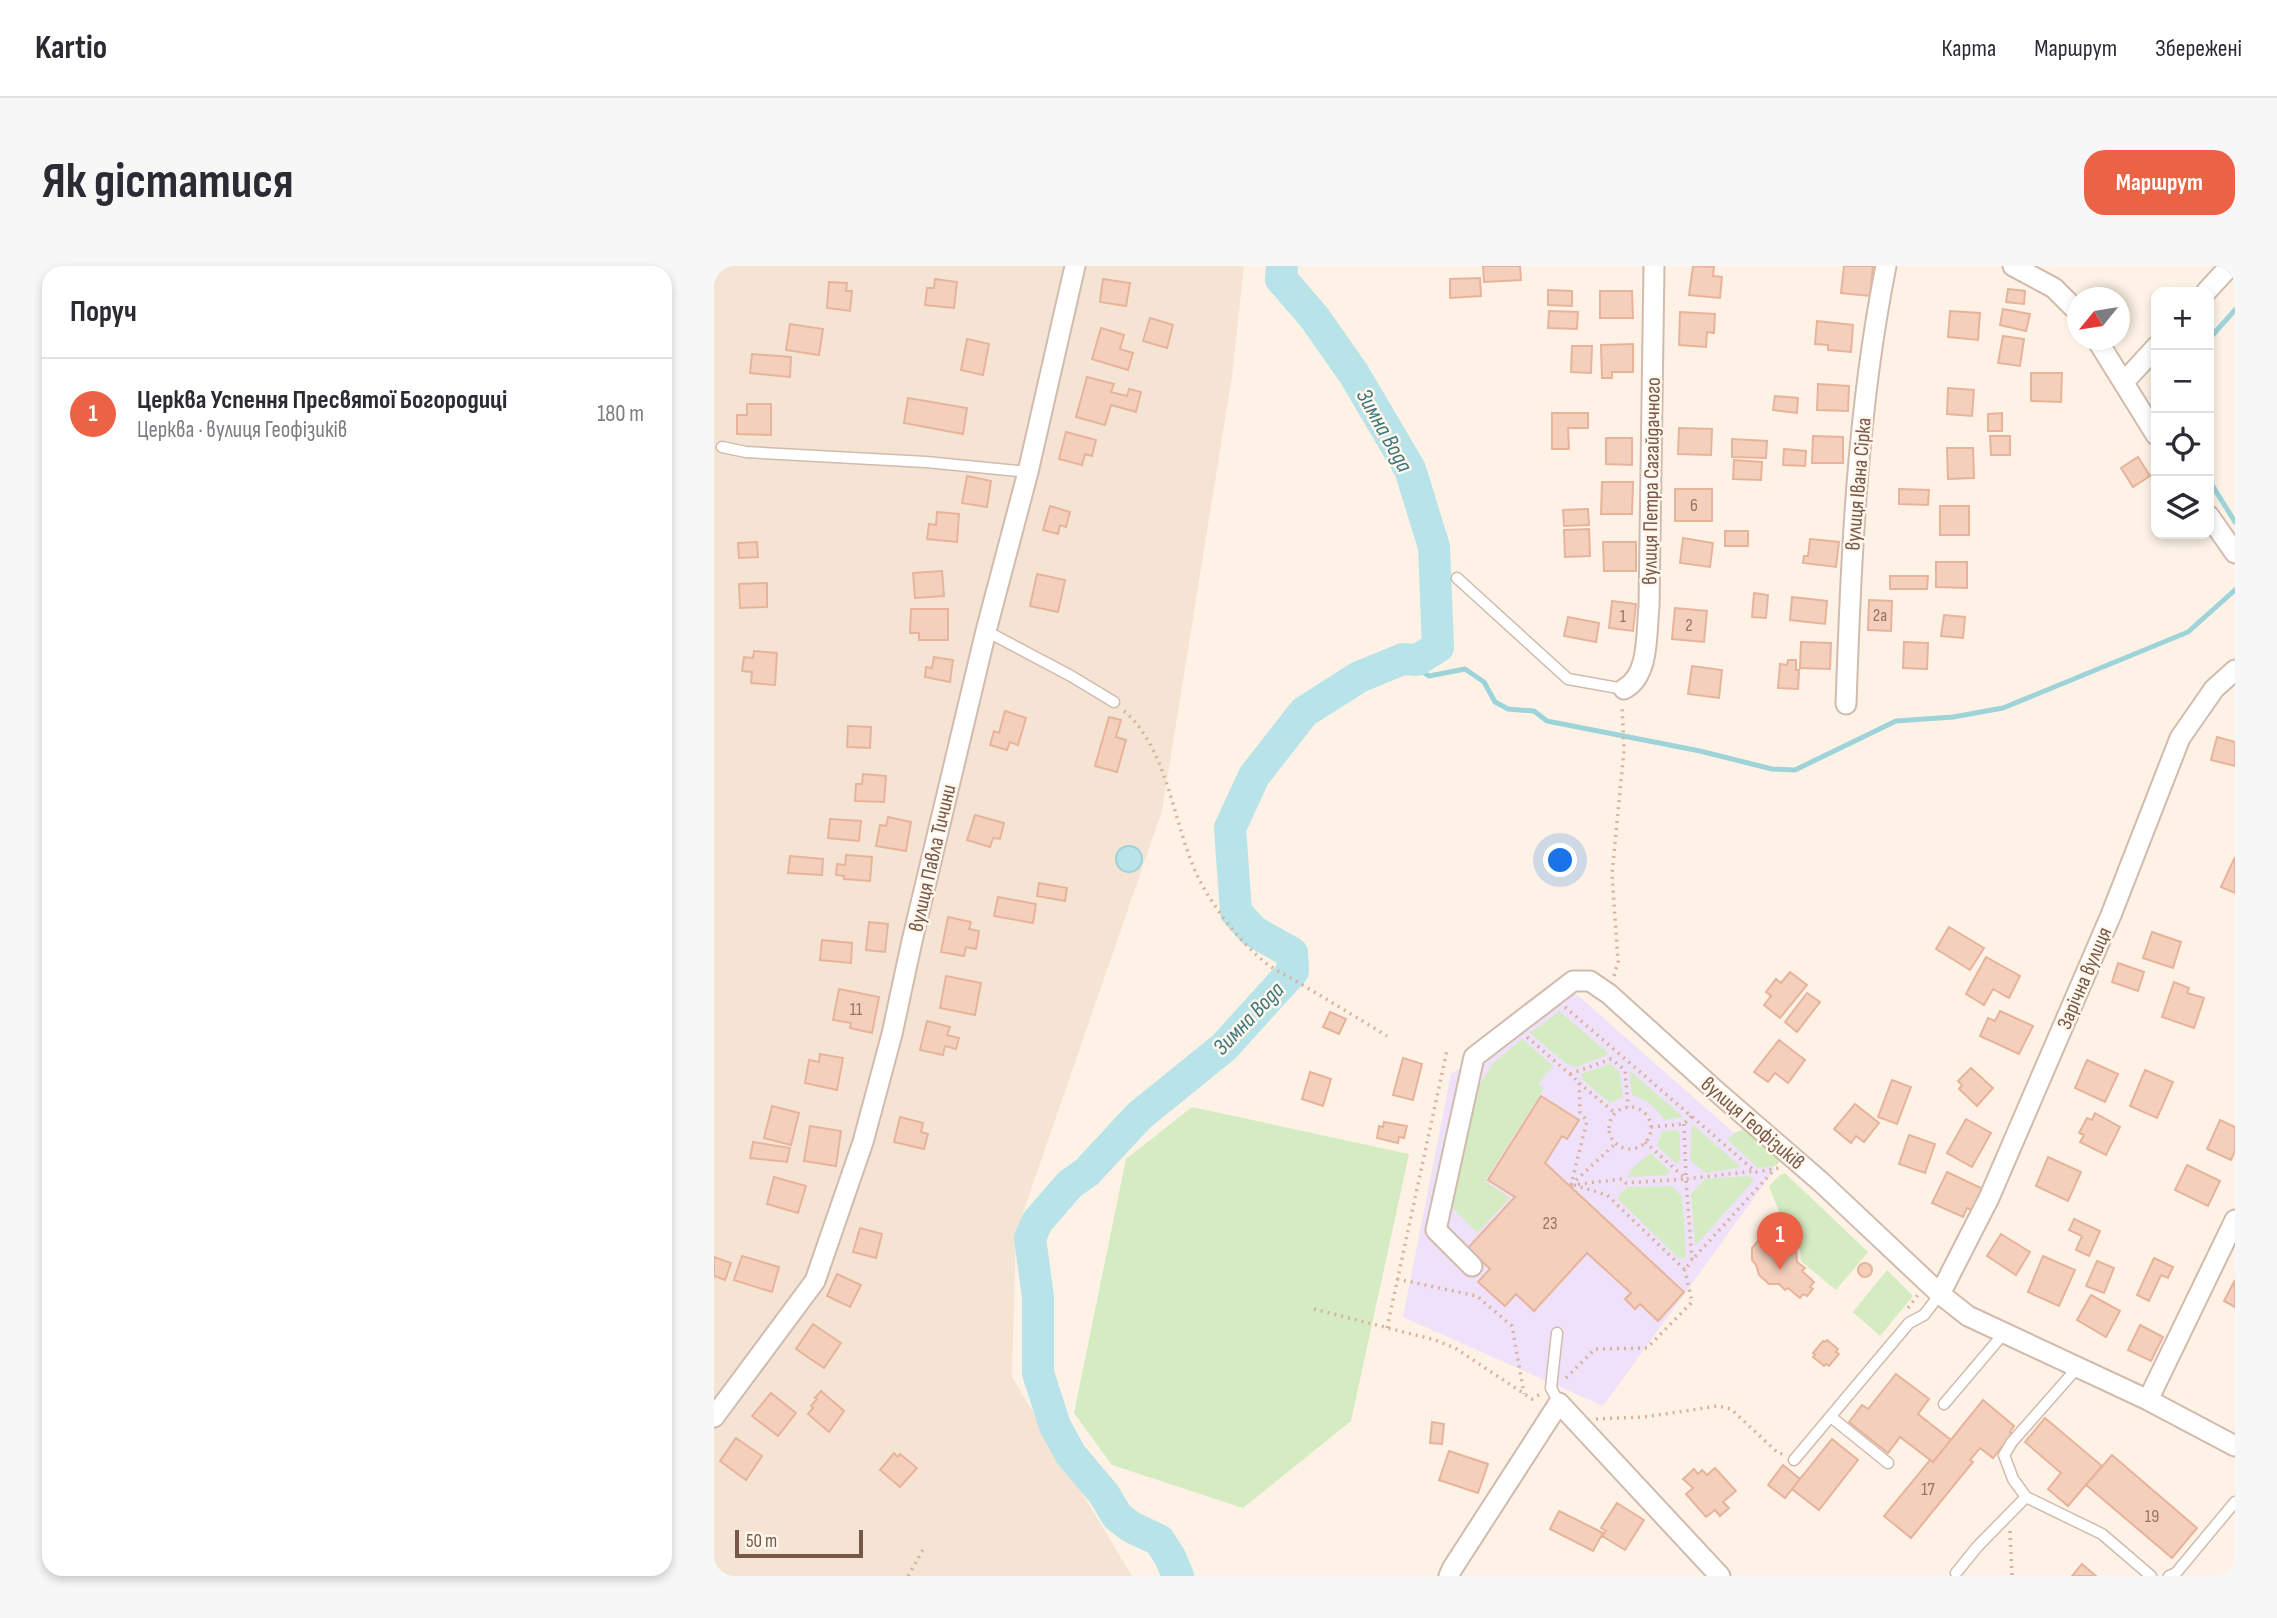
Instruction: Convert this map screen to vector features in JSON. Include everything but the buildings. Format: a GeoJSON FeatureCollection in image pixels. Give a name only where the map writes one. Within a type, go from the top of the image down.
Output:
{"type":"FeatureCollection","features":[{"type":"Feature","properties":{"kind":"street","name":"вулиця Павла Тичини"},"geometry":{"type":"LineString","coordinates":[[714,1416],[815,1281],[863,1142],[892,1034],[912,941],[986,631],[1028,472],[1075,266]]}},
{"type":"Feature","properties":{"kind":"street","name":"вулиця Петра Сагайдачного"},"geometry":{"type":"LineString","coordinates":[[1624,688],[1638,677],[1643,661],[1649,607],[1654,266]]}},
{"type":"Feature","properties":{"kind":"street","name":"вулиця Івана Сірка"},"geometry":{"type":"LineString","coordinates":[[1846,704],[1851,570],[1863,431],[1873,338],[1886,266]]}},
{"type":"Feature","properties":{"kind":"street"},"geometry":{"type":"LineString","coordinates":[[2012,266],[2054,288],[2067,302]]}},
{"type":"Feature","properties":{"kind":"street"},"geometry":{"type":"LineString","coordinates":[[2211,287],[2230,266]]}},
{"type":"Feature","properties":{"kind":"street"},"geometry":{"type":"LineString","coordinates":[[2103,350],[2151,427]]}},
{"type":"Feature","properties":{"kind":"street"},"geometry":{"type":"LineString","coordinates":[[2124,382],[2153,350]]}},
{"type":"Feature","properties":{"kind":"street"},"geometry":{"type":"LineString","coordinates":[[2214,523],[2235,554]]}},
{"type":"Feature","properties":{"kind":"street","name":"Зарічна вулиця"},"geometry":{"type":"LineString","coordinates":[[1940,1294],[2000,1174],[2111,915],[2180,738],[2214,689],[2235,670]]}},
{"type":"Feature","properties":{"kind":"street","name":"вулиця Геофізиків"},"geometry":{"type":"LineString","coordinates":[[1472,1266],[1436,1230],[1474,1057],[1573,981],[1590,981],[1609,994],[1821,1182],[1940,1294],[1968,1315],[2148,1400],[2235,1446]]}},
{"type":"Feature","properties":{"kind":"street"},"geometry":{"type":"LineString","coordinates":[[2148,1400],[2235,1220]]}},
{"type":"Feature","properties":{"kind":"street"},"geometry":{"type":"LineString","coordinates":[[1449,1576],[1557,1392],[1720,1576]]}},
{"type":"Feature","properties":{"kind":"lane"},"geometry":{"type":"LineString","coordinates":[[722,447],[747,452],[926,462],[1028,472]]}},
{"type":"Feature","properties":{"kind":"lane"},"geometry":{"type":"LineString","coordinates":[[1457,578],[1568,679],[1624,688]]}},
{"type":"Feature","properties":{"kind":"lane"},"geometry":{"type":"LineString","coordinates":[[986,631],[1114,702]]}},
{"type":"Feature","properties":{"kind":"lane"},"geometry":{"type":"LineString","coordinates":[[1791,1455],[1831,1417],[1909,1323],[1924,1315],[1940,1294]]}},
{"type":"Feature","properties":{"kind":"lane"},"geometry":{"type":"LineString","coordinates":[[1944,1404],[2005,1332]]}},
{"type":"Feature","properties":{"kind":"lane"},"geometry":{"type":"LineString","coordinates":[[1557,1333],[1557,1392]]}},
{"type":"Feature","properties":{"kind":"lane"},"geometry":{"type":"LineString","coordinates":[[2078,1367],[2012,1442],[2004,1455],[2013,1479],[2026,1497],[2102,1534],[2151,1576]]}},
{"type":"Feature","properties":{"kind":"lane"},"geometry":{"type":"LineString","coordinates":[[1831,1417],[1888,1463]]}},
{"type":"Feature","properties":{"kind":"lane"},"geometry":{"type":"LineString","coordinates":[[1956,1573],[1977,1547],[2026,1497]]}},
{"type":"Feature","properties":{"kind":"lane"},"geometry":{"type":"LineString","coordinates":[[2169,1576],[2176,1573],[2235,1503]]}},
{"type":"Feature","properties":{"kind":"path"},"geometry":{"type":"LineString","coordinates":[[1114,702],[1134,719],[1146,736],[1160,767],[1199,879],[1213,904],[1242,941],[1268,964],[1387,1036]]}},
{"type":"Feature","properties":{"kind":"path"},"geometry":{"type":"LineString","coordinates":[[1618,962],[1612,874],[1624,750],[1623,725]]}},
{"type":"Feature","properties":{"kind":"path"},"geometry":{"type":"LineString","coordinates":[[1553,996],[1754,1171]]}},
{"type":"Feature","properties":{"kind":"path"},"geometry":{"type":"LineString","coordinates":[[1523,1034],[1615,1113]]}},
{"type":"Feature","properties":{"kind":"path"},"geometry":{"type":"LineString","coordinates":[[1387,1328],[1447,1050]]}},
{"type":"Feature","properties":{"kind":"path"},"geometry":{"type":"LineString","coordinates":[[1569,1074],[1611,1059],[1625,1070],[1628,1107]]}},
{"type":"Feature","properties":{"kind":"path"},"geometry":{"type":"LineString","coordinates":[[1571,1186],[1587,1121],[1580,1112],[1578,1082]]}},
{"type":"Feature","properties":{"kind":"path"},"geometry":{"type":"LineString","coordinates":[[1628,1107],[1644,1112],[1651,1127],[1645,1142],[1628,1149],[1616,1143],[1609,1128],[1615,1113],[1628,1107]]}},
{"type":"Feature","properties":{"kind":"path"},"geometry":{"type":"LineString","coordinates":[[1692,1116],[1684,1125],[1692,1260]]}},
{"type":"Feature","properties":{"kind":"path"},"geometry":{"type":"LineString","coordinates":[[1651,1127],[1684,1125]]}},
{"type":"Feature","properties":{"kind":"path"},"geometry":{"type":"LineString","coordinates":[[1645,1142],[1686,1178]]}},
{"type":"Feature","properties":{"kind":"path"},"geometry":{"type":"LineString","coordinates":[[1571,1186],[1616,1143]]}},
{"type":"Feature","properties":{"kind":"path"},"geometry":{"type":"LineString","coordinates":[[1571,1186],[1783,1168]]}},
{"type":"Feature","properties":{"kind":"path"},"geometry":{"type":"LineString","coordinates":[[1685,1270],[1775,1169]]}},
{"type":"Feature","properties":{"kind":"path"},"geometry":{"type":"LineString","coordinates":[[1314,1309],[1435,1340],[1455,1348],[1532,1399],[1557,1392],[1595,1349],[1647,1348],[1692,1302],[1685,1270],[1607,1195],[1571,1186]]}},
{"type":"Feature","properties":{"kind":"path"},"geometry":{"type":"LineString","coordinates":[[1397,1279],[1477,1296],[1512,1326],[1524,1394]]}},
{"type":"Feature","properties":{"kind":"path"},"geometry":{"type":"LineString","coordinates":[[1592,1419],[1644,1417],[1718,1406],[1731,1409],[1778,1453],[1791,1455]]}},
{"type":"Feature","properties":{"kind":"path"},"geometry":{"type":"LineString","coordinates":[[2009,1514],[2011,1576]]}},
{"type":"Feature","properties":{"kind":"path"},"geometry":{"type":"LineString","coordinates":[[908,1576],[924,1548]]}},
{"type":"Feature","properties":{"kind":"shaded area"},"geometry":{"type":"Polygon","coordinates":[[[714,266],[1244,266],[1232,376],[1162,811],[1016,1233],[1012,1377],[1132,1576],[714,1576],[714,266]]]}},
{"type":"Feature","properties":{"kind":"shaded area"},"geometry":{"type":"Polygon","coordinates":[[[1575,993],[1775,1169],[1603,1406],[1403,1317],[1451,1074],[1575,993]]]}},
{"type":"Feature","properties":{"kind":"green space"},"geometry":{"type":"Polygon","coordinates":[[[1559,1011],[1609,1054],[1576,1067],[1567,1064],[1530,1033],[1559,1011]]]}},
{"type":"Feature","properties":{"kind":"green space"},"geometry":{"type":"Polygon","coordinates":[[[1522,1039],[1553,1066],[1538,1084],[1544,1088],[1485,1181],[1510,1198],[1477,1233],[1448,1203],[1475,1083],[1481,1083],[1493,1063],[1522,1039]]]}},
{"type":"Feature","properties":{"kind":"green space"},"geometry":{"type":"Polygon","coordinates":[[[1610,1064],[1619,1071],[1623,1097],[1610,1103],[1582,1079],[1581,1074],[1610,1064]]]}},
{"type":"Feature","properties":{"kind":"green space"},"geometry":{"type":"Polygon","coordinates":[[[1629,1070],[1683,1117],[1664,1120],[1651,1104],[1632,1095],[1629,1070]]]}},
{"type":"Feature","properties":{"kind":"green space"},"geometry":{"type":"Polygon","coordinates":[[[1192,1107],[1409,1154],[1351,1421],[1243,1508],[1112,1465],[1074,1413],[1126,1159],[1192,1107]]]}},
{"type":"Feature","properties":{"kind":"green space"},"geometry":{"type":"Polygon","coordinates":[[[1692,1124],[1741,1167],[1706,1173],[1690,1160],[1692,1124]]]}},
{"type":"Feature","properties":{"kind":"green space"},"geometry":{"type":"Polygon","coordinates":[[[1677,1130],[1680,1134],[1680,1160],[1677,1164],[1657,1146],[1662,1131],[1677,1130]]]}},
{"type":"Feature","properties":{"kind":"green space"},"geometry":{"type":"Polygon","coordinates":[[[1744,1130],[1781,1160],[1776,1166],[1758,1168],[1727,1139],[1744,1130]]]}},
{"type":"Feature","properties":{"kind":"green space"},"geometry":{"type":"Polygon","coordinates":[[[1651,1153],[1670,1171],[1667,1175],[1628,1177],[1631,1169],[1651,1153]]]}},
{"type":"Feature","properties":{"kind":"green space"},"geometry":{"type":"Polygon","coordinates":[[[1785,1173],[1868,1252],[1836,1290],[1801,1261],[1800,1249],[1791,1242],[1769,1186],[1785,1173]]]}},
{"type":"Feature","properties":{"kind":"green space"},"geometry":{"type":"Polygon","coordinates":[[[1749,1176],[1754,1180],[1695,1246],[1691,1194],[1705,1179],[1749,1176]]]}},
{"type":"Feature","properties":{"kind":"green space"},"geometry":{"type":"Polygon","coordinates":[[[1672,1186],[1682,1197],[1686,1257],[1680,1259],[1617,1198],[1627,1187],[1672,1186]]]}},
{"type":"Feature","properties":{"kind":"green space"},"geometry":{"type":"Polygon","coordinates":[[[1887,1270],[1913,1296],[1880,1336],[1853,1312],[1887,1270]]]}},
{"type":"Feature","properties":{"kind":"water"},"geometry":{"type":"Polygon","coordinates":[[[1129,846],[1138,850],[1142,859],[1138,868],[1129,872],[1120,868],[1116,859],[1120,850],[1129,846]]]}},
{"type":"Feature","properties":{"kind":"waterway","name":"Зимна Вода"},"geometry":{"type":"LineString","coordinates":[[1178,1576],[1159,1540],[1131,1527],[1117,1516],[1104,1494],[1071,1455],[1055,1426],[1038,1373],[1038,1297],[1030,1238],[1037,1222],[1070,1184],[1087,1172],[1139,1116],[1224,1047],[1293,971],[1292,953],[1253,931],[1236,912],[1230,828],[1254,776],[1304,712],[1359,677],[1403,659],[1417,660],[1438,647],[1434,547],[1410,469],[1354,374],[1314,317],[1281,279],[1282,266]]}},
{"type":"Feature","properties":{"kind":"waterway"},"geometry":{"type":"LineString","coordinates":[[2214,333],[2235,310]]}},
{"type":"Feature","properties":{"kind":"waterway"},"geometry":{"type":"LineString","coordinates":[[2214,488],[2235,522]]}},
{"type":"Feature","properties":{"kind":"waterway"},"geometry":{"type":"LineString","coordinates":[[1403,659],[1429,676],[1465,669],[1484,682],[1495,702],[1508,709],[1534,711],[1547,721],[1700,751],[1772,769],[1795,770],[1896,721],[1953,717],[2003,708],[2188,632],[2235,590]]}},
{"type":"Feature","properties":{"kind":"place","name":"Церква Успення Пресвятої Богородиці"},"geometry":{"type":"Point","coordinates":[1780,1270]}}]}
